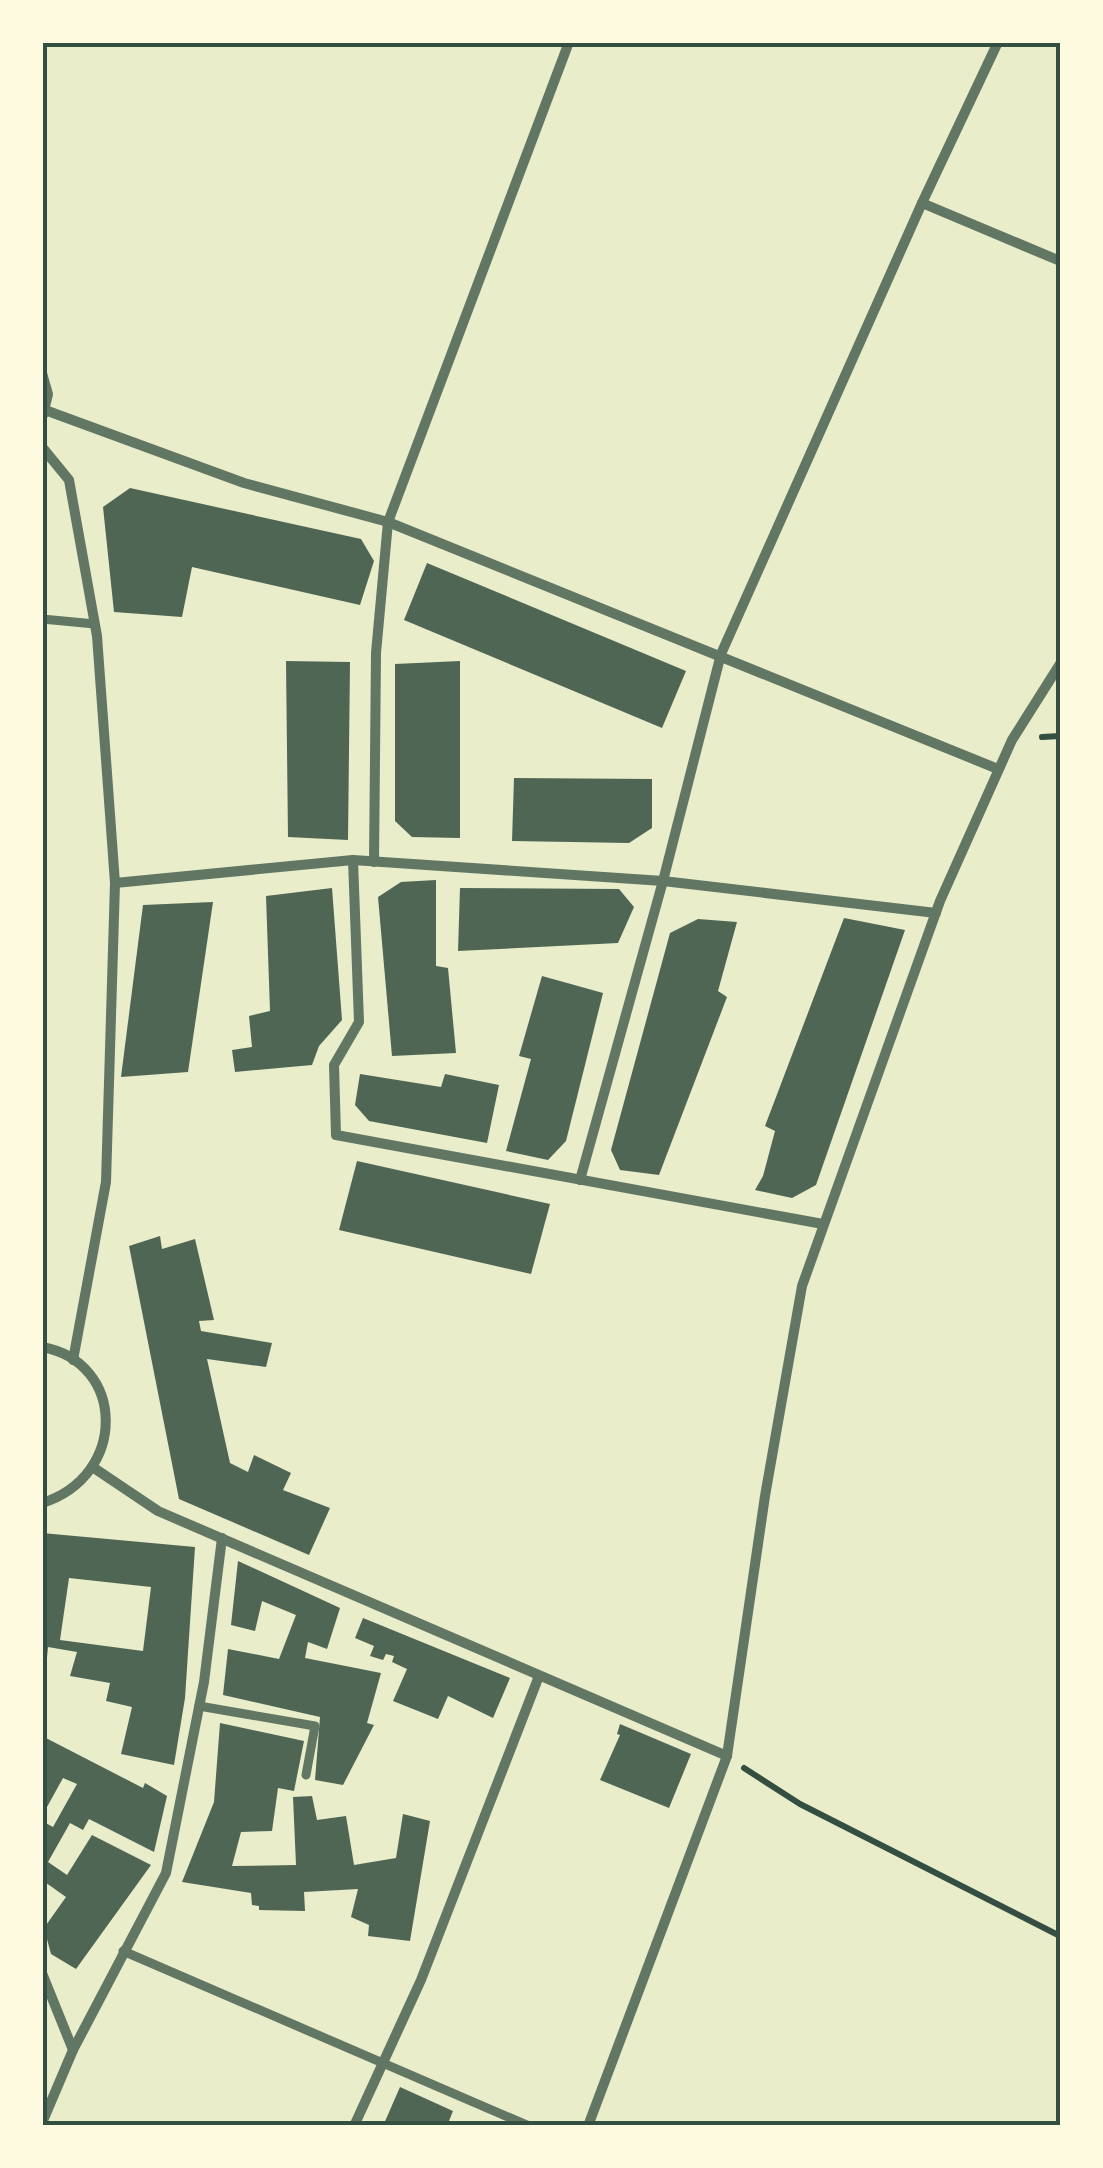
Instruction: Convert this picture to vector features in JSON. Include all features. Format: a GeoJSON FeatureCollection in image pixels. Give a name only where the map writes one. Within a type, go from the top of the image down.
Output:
{"type":"FeatureCollection","features":[{"type":"Feature","properties":{"kind":"street"},"geometry":{"type":"LineString","coordinates":[[374,862],[376,653],[388,522],[569,42]]}},
{"type":"Feature","properties":{"kind":"street"},"geometry":{"type":"LineString","coordinates":[[580,1180],[721,654],[998,42]]}},
{"type":"Feature","properties":{"kind":"street"},"geometry":{"type":"LineString","coordinates":[[922,203],[1060,261]]}},
{"type":"Feature","properties":{"kind":"street"},"geometry":{"type":"LineString","coordinates":[[42,373],[48,394],[44,413],[244,483],[388,522],[998,769]]}},
{"type":"Feature","properties":{"kind":"street"},"geometry":{"type":"LineString","coordinates":[[42,446],[69,480],[94,624],[115,882],[106,1182],[74,1360]]}},
{"type":"Feature","properties":{"kind":"street"},"geometry":{"type":"LineString","coordinates":[[42,619],[94,624]]}},
{"type":"Feature","properties":{"kind":"street"},"geometry":{"type":"LineString","coordinates":[[588,2126],[727,1756],[798,1305],[824,1224],[936,912],[1022,721],[1060,664]]}},
{"type":"Feature","properties":{"kind":"street"},"geometry":{"type":"LineString","coordinates":[[115,882],[353,860],[663,881],[936,912]]}},
{"type":"Feature","properties":{"kind":"street"},"geometry":{"type":"LineString","coordinates":[[353,860],[359,1022],[334,1065],[336,1135],[824,1224]]}},
{"type":"Feature","properties":{"kind":"street"},"geometry":{"type":"LineString","coordinates":[[42,1347],[74,1360],[90,1376],[102,1398],[105,1434],[94,1468],[79,1485],[42,1503]]}},
{"type":"Feature","properties":{"kind":"street"},"geometry":{"type":"LineString","coordinates":[[94,1468],[158,1510],[727,1756]]}},
{"type":"Feature","properties":{"kind":"street"},"geometry":{"type":"LineString","coordinates":[[42,2123],[73,2050],[166,1873],[199,1706],[222,1538]]}},
{"type":"Feature","properties":{"kind":"street"},"geometry":{"type":"LineString","coordinates":[[354,2126],[420,1980],[539,1676]]}},
{"type":"Feature","properties":{"kind":"street"},"geometry":{"type":"LineString","coordinates":[[199,1706],[314,1726],[306,1775]]}},
{"type":"Feature","properties":{"kind":"street"},"geometry":{"type":"LineString","coordinates":[[123,1951],[529,2126]]}},
{"type":"Feature","properties":{"kind":"street"},"geometry":{"type":"LineString","coordinates":[[42,1973],[73,2050]]}},
{"type":"Feature","properties":{"kind":"path"},"geometry":{"type":"LineString","coordinates":[[727,1756],[800,1804],[1060,1936]]}},
{"type":"Feature","properties":{"kind":"building"},"geometry":{"type":"Polygon","coordinates":[[[130,488],[361,539],[374,561],[360,605],[192,567],[182,617],[114,612],[103,507],[130,488]]]}},
{"type":"Feature","properties":{"kind":"building"},"geometry":{"type":"Polygon","coordinates":[[[427,563],[686,671],[662,728],[404,620],[427,563]]]}},
{"type":"Feature","properties":{"kind":"building"},"geometry":{"type":"Polygon","coordinates":[[[286,661],[350,662],[348,840],[288,837],[286,661]]]}},
{"type":"Feature","properties":{"kind":"building"},"geometry":{"type":"Polygon","coordinates":[[[460,661],[460,838],[412,837],[395,821],[395,664],[460,661]]]}},
{"type":"Feature","properties":{"kind":"building"},"geometry":{"type":"Polygon","coordinates":[[[514,778],[652,779],[652,828],[629,843],[512,841],[514,778]]]}},
{"type":"Feature","properties":{"kind":"building"},"geometry":{"type":"Polygon","coordinates":[[[436,880],[436,966],[448,968],[456,1053],[392,1056],[378,897],[401,882],[436,880]]]}},
{"type":"Feature","properties":{"kind":"building"},"geometry":{"type":"Polygon","coordinates":[[[332,888],[342,1020],[319,1046],[312,1065],[235,1072],[232,1050],[252,1047],[249,1016],[270,1011],[266,896],[332,888]]]}},
{"type":"Feature","properties":{"kind":"building"},"geometry":{"type":"Polygon","coordinates":[[[460,888],[619,889],[634,907],[618,943],[458,951],[460,888]]]}},
{"type":"Feature","properties":{"kind":"building"},"geometry":{"type":"Polygon","coordinates":[[[213,902],[188,1072],[121,1077],[143,905],[213,902]]]}},
{"type":"Feature","properties":{"kind":"building"},"geometry":{"type":"Polygon","coordinates":[[[844,918],[905,930],[816,1185],[792,1198],[755,1190],[763,1176],[775,1131],[765,1126],[844,918]]]}},
{"type":"Feature","properties":{"kind":"building"},"geometry":{"type":"Polygon","coordinates":[[[698,919],[737,922],[718,991],[727,997],[659,1175],[620,1170],[611,1150],[670,933],[698,919]]]}},
{"type":"Feature","properties":{"kind":"building"},"geometry":{"type":"Polygon","coordinates":[[[542,976],[603,993],[566,1141],[548,1160],[506,1151],[531,1059],[519,1056],[542,976]]]}},
{"type":"Feature","properties":{"kind":"building"},"geometry":{"type":"Polygon","coordinates":[[[360,1074],[441,1087],[445,1074],[499,1085],[487,1143],[369,1121],[355,1105],[360,1074]]]}},
{"type":"Feature","properties":{"kind":"building"},"geometry":{"type":"Polygon","coordinates":[[[357,1161],[550,1204],[531,1274],[339,1230],[357,1161]]]}},
{"type":"Feature","properties":{"kind":"building"},"geometry":{"type":"Polygon","coordinates":[[[160,1236],[162,1249],[195,1239],[214,1320],[199,1321],[201,1331],[272,1343],[266,1367],[207,1359],[230,1463],[248,1472],[254,1455],[291,1473],[283,1490],[330,1508],[309,1555],[179,1499],[129,1246],[160,1236]]]}},
{"type":"Feature","properties":{"kind":"building"},"geometry":{"type":"Polygon","coordinates":[[[42,1533],[195,1547],[185,1698],[174,1765],[121,1754],[132,1707],[106,1701],[110,1683],[70,1676],[77,1652],[48,1647],[42,1679],[42,1533]],[[69,1578],[60,1640],[143,1651],[151,1587],[69,1578]]]}},
{"type":"Feature","properties":{"kind":"building"},"geometry":{"type":"Polygon","coordinates":[[[238,1561],[340,1608],[327,1649],[308,1642],[305,1658],[381,1673],[367,1723],[374,1725],[343,1785],[315,1780],[320,1717],[223,1695],[228,1649],[279,1659],[296,1615],[262,1601],[255,1631],[231,1625],[238,1561]]]}},
{"type":"Feature","properties":{"kind":"building"},"geometry":{"type":"Polygon","coordinates":[[[363,1618],[510,1678],[493,1718],[448,1696],[438,1719],[393,1701],[407,1669],[392,1662],[394,1656],[386,1654],[383,1660],[370,1656],[374,1646],[355,1638],[363,1618]]]}},
{"type":"Feature","properties":{"kind":"building"},"geometry":{"type":"Polygon","coordinates":[[[220,1723],[304,1741],[294,1791],[278,1788],[272,1831],[241,1832],[232,1866],[296,1865],[293,1797],[312,1796],[317,1820],[346,1816],[354,1865],[396,1858],[403,1814],[430,1821],[410,1941],[368,1936],[369,1925],[351,1917],[358,1889],[304,1892],[305,1911],[259,1910],[259,1906],[252,1905],[251,1893],[182,1882],[214,1802],[220,1723]]]}},
{"type":"Feature","properties":{"kind":"building"},"geometry":{"type":"Polygon","coordinates":[[[620,1724],[691,1754],[669,1808],[600,1780],[620,1735],[620,1724]]]}},
{"type":"Feature","properties":{"kind":"building"},"geometry":{"type":"Polygon","coordinates":[[[42,1736],[143,1788],[145,1783],[167,1796],[154,1852],[89,1819],[83,1830],[70,1823],[48,1862],[67,1875],[92,1835],[151,1865],[76,1969],[51,1954],[44,1928],[66,1897],[42,1880],[42,1821],[53,1827],[77,1784],[63,1778],[42,1816],[42,1736]]]}},
{"type":"Feature","properties":{"kind":"building"},"geometry":{"type":"Polygon","coordinates":[[[400,2087],[453,2111],[447,2126],[383,2126],[400,2087]]]}}]}
